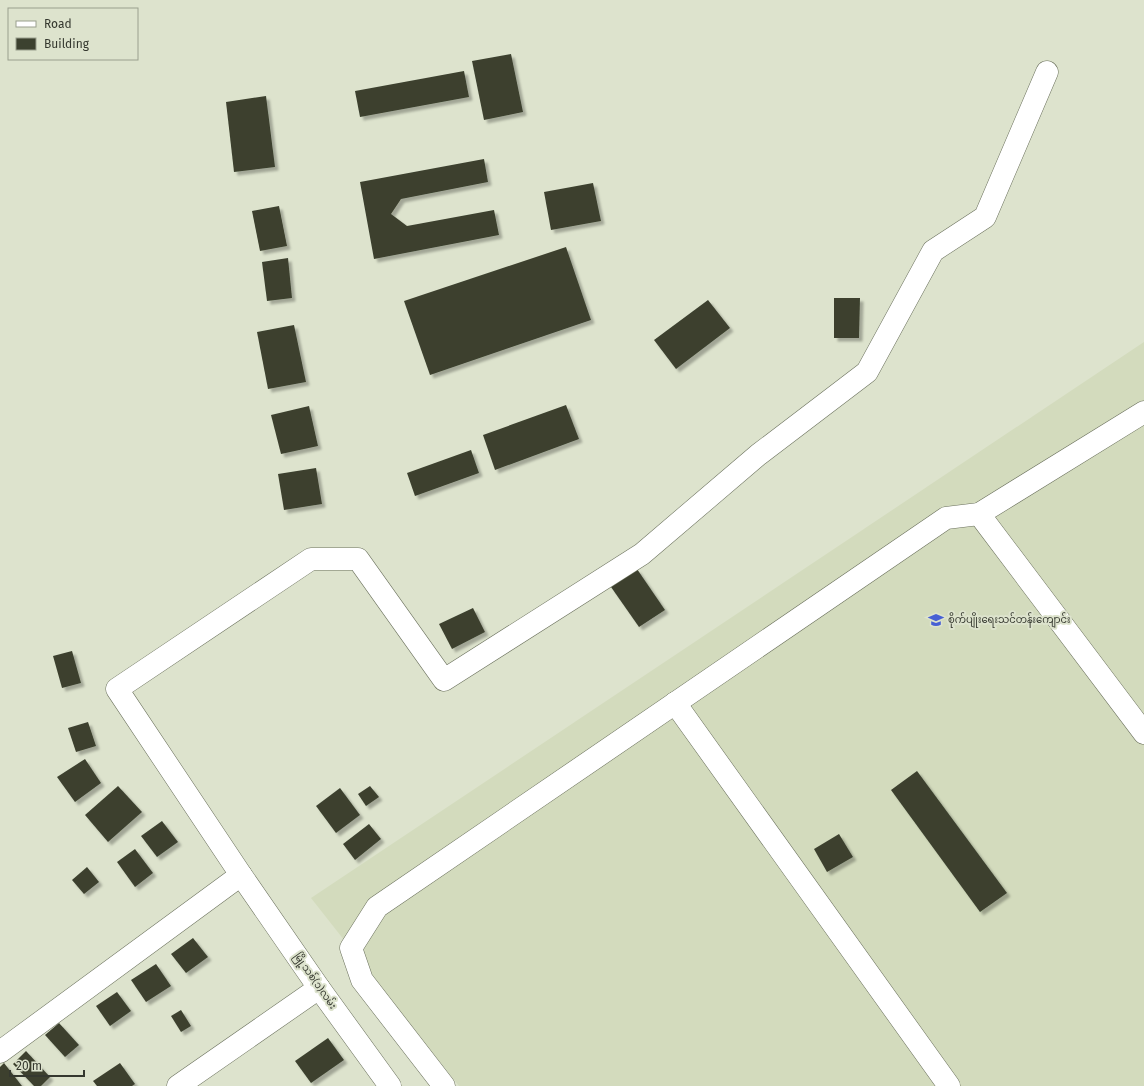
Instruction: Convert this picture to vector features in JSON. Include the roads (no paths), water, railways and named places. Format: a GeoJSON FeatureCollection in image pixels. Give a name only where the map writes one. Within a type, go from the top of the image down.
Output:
{"type":"FeatureCollection","features":[{"type":"Feature","properties":{"kind":"street","name":"မြို့သစ်(၁)လမ်း"},"geometry":{"type":"LineString","coordinates":[[390,1086],[319,988],[241,875],[117,689],[311,559],[358,559],[444,680],[642,554],[758,455],[867,372],[933,251],[985,217],[1047,72]]}},
{"type":"Feature","properties":{"kind":"street"},"geometry":{"type":"LineString","coordinates":[[444,1086],[362,980],[351,948],[377,908],[946,518],[979,514],[1144,412]]}},
{"type":"Feature","properties":{"kind":"street"},"geometry":{"type":"LineString","coordinates":[[979,514],[1144,733]]}},
{"type":"Feature","properties":{"kind":"street"},"geometry":{"type":"LineString","coordinates":[[675,703],[950,1086]]}},
{"type":"Feature","properties":{"kind":"street"},"geometry":{"type":"LineString","coordinates":[[0,1052],[241,875]]}},
{"type":"Feature","properties":{"kind":"street"},"geometry":{"type":"LineString","coordinates":[[178,1086],[319,988]]}},
{"type":"Feature","properties":{"kind":"place","name":"စိုက်ပျိုးရေးသင်တန်းကျောင်း"},"geometry":{"type":"Point","coordinates":[936,620]}}]}
